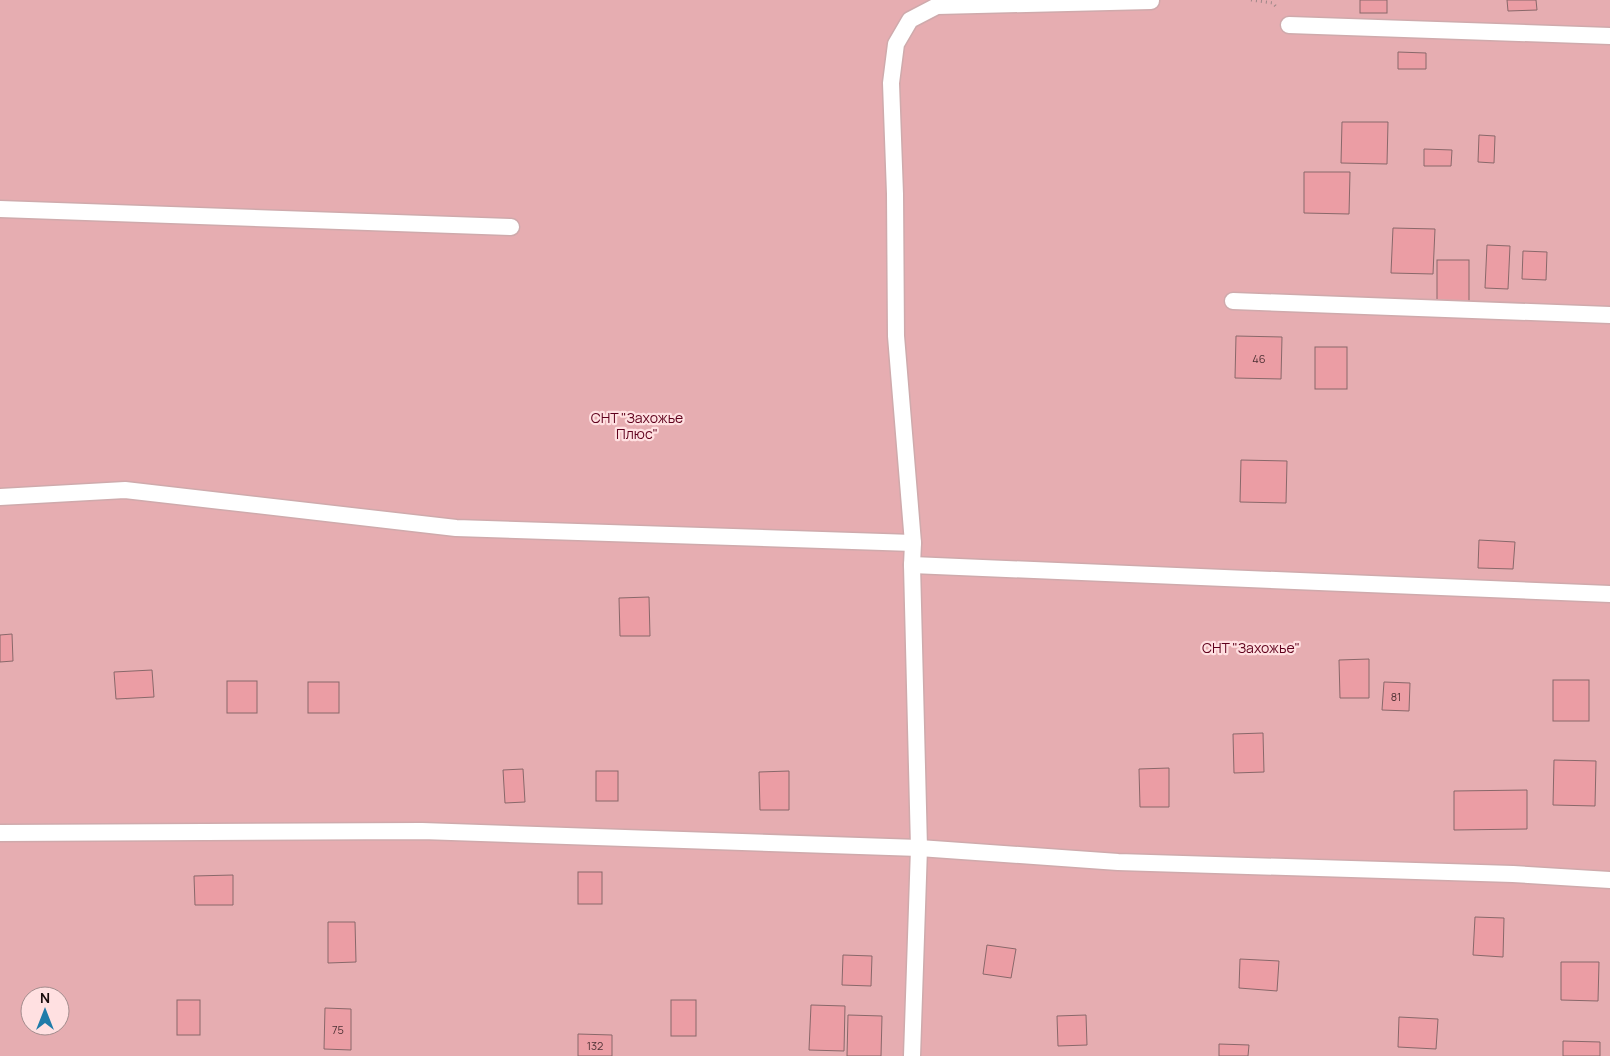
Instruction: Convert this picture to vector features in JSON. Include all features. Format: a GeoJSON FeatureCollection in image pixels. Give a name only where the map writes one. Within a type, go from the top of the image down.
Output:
{"type":"FeatureCollection","features":[{"type":"Feature","properties":{"kind":"lane"},"geometry":{"type":"LineString","coordinates":[[912,1056],[919,848],[913,542],[896,336],[892,84],[896,44],[910,20],[937,6],[1152,1]]}},
{"type":"Feature","properties":{"kind":"lane"},"geometry":{"type":"LineString","coordinates":[[1289,25],[1610,36]]}},
{"type":"Feature","properties":{"kind":"lane"},"geometry":{"type":"LineString","coordinates":[[0,209],[511,227]]}},
{"type":"Feature","properties":{"kind":"lane"},"geometry":{"type":"LineString","coordinates":[[1233,301],[1610,315]]}},
{"type":"Feature","properties":{"kind":"lane"},"geometry":{"type":"LineString","coordinates":[[0,497],[125,490],[456,528],[913,542]]}},
{"type":"Feature","properties":{"kind":"lane"},"geometry":{"type":"LineString","coordinates":[[912,564],[1610,594]]}},
{"type":"Feature","properties":{"kind":"lane"},"geometry":{"type":"LineString","coordinates":[[0,834],[422,831],[919,848],[1118,862],[1503,874],[1610,880]]}},
{"type":"Feature","properties":{"kind":"green space"},"geometry":{"type":"Polygon","coordinates":[[[0,0],[1610,0],[1610,1056],[0,1056],[0,0]]]}},
{"type":"Feature","properties":{"kind":"building"},"geometry":{"type":"Polygon","coordinates":[[[1360,0],[1387,0],[1387,13],[1360,13],[1360,0]]]}},
{"type":"Feature","properties":{"kind":"building"},"geometry":{"type":"Polygon","coordinates":[[[1507,0],[1536,0],[1537,10],[1508,11],[1507,0]]]}},
{"type":"Feature","properties":{"kind":"building"},"geometry":{"type":"Polygon","coordinates":[[[1398,52],[1426,53],[1426,69],[1398,69],[1398,52]]]}},
{"type":"Feature","properties":{"kind":"building"},"geometry":{"type":"Polygon","coordinates":[[[1342,122],[1388,122],[1387,164],[1341,163],[1342,122]]]}},
{"type":"Feature","properties":{"kind":"building"},"geometry":{"type":"Polygon","coordinates":[[[1479,135],[1495,136],[1494,163],[1478,162],[1479,135]]]}},
{"type":"Feature","properties":{"kind":"building"},"geometry":{"type":"Polygon","coordinates":[[[1424,149],[1452,150],[1451,166],[1424,166],[1424,149]]]}},
{"type":"Feature","properties":{"kind":"building"},"geometry":{"type":"Polygon","coordinates":[[[1304,172],[1350,172],[1349,214],[1304,213],[1304,172]]]}},
{"type":"Feature","properties":{"kind":"building"},"geometry":{"type":"Polygon","coordinates":[[[1393,228],[1435,229],[1433,274],[1391,273],[1393,228]]]}},
{"type":"Feature","properties":{"kind":"building"},"geometry":{"type":"Polygon","coordinates":[[[1487,245],[1510,246],[1508,289],[1485,288],[1487,245]]]}},
{"type":"Feature","properties":{"kind":"building"},"geometry":{"type":"Polygon","coordinates":[[[1523,251],[1547,252],[1546,280],[1522,279],[1523,251]]]}},
{"type":"Feature","properties":{"kind":"building"},"geometry":{"type":"Polygon","coordinates":[[[1437,260],[1469,260],[1469,302],[1437,302],[1437,260]]]}},
{"type":"Feature","properties":{"kind":"building"},"geometry":{"type":"Polygon","coordinates":[[[1236,336],[1282,337],[1281,379],[1235,378],[1236,336]]]}},
{"type":"Feature","properties":{"kind":"building"},"geometry":{"type":"Polygon","coordinates":[[[1315,347],[1347,347],[1347,389],[1315,389],[1315,347]]]}},
{"type":"Feature","properties":{"kind":"building"},"geometry":{"type":"Polygon","coordinates":[[[1241,460],[1287,461],[1286,503],[1240,502],[1241,460]]]}},
{"type":"Feature","properties":{"kind":"building"},"geometry":{"type":"Polygon","coordinates":[[[1479,540],[1515,542],[1513,569],[1478,568],[1479,540]]]}},
{"type":"Feature","properties":{"kind":"building"},"geometry":{"type":"Polygon","coordinates":[[[649,597],[650,636],[620,636],[619,598],[649,597]]]}},
{"type":"Feature","properties":{"kind":"building"},"geometry":{"type":"Polygon","coordinates":[[[12,634],[13,661],[0,662],[0,635],[12,634]]]}},
{"type":"Feature","properties":{"kind":"building"},"geometry":{"type":"Polygon","coordinates":[[[1369,659],[1369,698],[1340,698],[1339,660],[1369,659]]]}},
{"type":"Feature","properties":{"kind":"building"},"geometry":{"type":"Polygon","coordinates":[[[152,670],[154,697],[116,699],[114,672],[152,670]]]}},
{"type":"Feature","properties":{"kind":"building"},"geometry":{"type":"Polygon","coordinates":[[[1553,680],[1589,680],[1589,721],[1553,721],[1553,680]]]}},
{"type":"Feature","properties":{"kind":"building"},"geometry":{"type":"Polygon","coordinates":[[[227,681],[257,681],[257,713],[227,713],[227,681]]]}},
{"type":"Feature","properties":{"kind":"building"},"geometry":{"type":"Polygon","coordinates":[[[308,682],[339,682],[339,713],[308,713],[308,682]]]}},
{"type":"Feature","properties":{"kind":"building"},"geometry":{"type":"Polygon","coordinates":[[[1384,682],[1410,683],[1409,711],[1382,710],[1384,682]]]}},
{"type":"Feature","properties":{"kind":"building"},"geometry":{"type":"Polygon","coordinates":[[[1263,733],[1264,772],[1234,773],[1233,734],[1263,733]]]}},
{"type":"Feature","properties":{"kind":"building"},"geometry":{"type":"Polygon","coordinates":[[[1554,760],[1596,761],[1595,806],[1553,805],[1554,760]]]}},
{"type":"Feature","properties":{"kind":"building"},"geometry":{"type":"Polygon","coordinates":[[[1169,768],[1169,807],[1140,807],[1139,769],[1169,768]]]}},
{"type":"Feature","properties":{"kind":"building"},"geometry":{"type":"Polygon","coordinates":[[[523,769],[525,802],[505,803],[503,770],[523,769]]]}},
{"type":"Feature","properties":{"kind":"building"},"geometry":{"type":"Polygon","coordinates":[[[596,771],[618,771],[618,801],[596,801],[596,771]]]}},
{"type":"Feature","properties":{"kind":"building"},"geometry":{"type":"Polygon","coordinates":[[[789,771],[789,810],[760,810],[759,772],[789,771]]]}},
{"type":"Feature","properties":{"kind":"building"},"geometry":{"type":"Polygon","coordinates":[[[1527,790],[1527,829],[1454,830],[1454,791],[1527,790]]]}},
{"type":"Feature","properties":{"kind":"building"},"geometry":{"type":"Polygon","coordinates":[[[578,872],[602,872],[602,904],[578,904],[578,872]]]}},
{"type":"Feature","properties":{"kind":"building"},"geometry":{"type":"Polygon","coordinates":[[[233,875],[233,905],[195,905],[194,876],[233,875]]]}},
{"type":"Feature","properties":{"kind":"building"},"geometry":{"type":"Polygon","coordinates":[[[1475,917],[1504,918],[1503,957],[1473,955],[1475,917]]]}},
{"type":"Feature","properties":{"kind":"building"},"geometry":{"type":"Polygon","coordinates":[[[328,922],[355,922],[356,962],[328,963],[328,922]]]}},
{"type":"Feature","properties":{"kind":"building"},"geometry":{"type":"Polygon","coordinates":[[[987,945],[1016,949],[1011,978],[983,974],[987,945]]]}},
{"type":"Feature","properties":{"kind":"building"},"geometry":{"type":"Polygon","coordinates":[[[843,955],[872,956],[871,986],[842,985],[843,955]]]}},
{"type":"Feature","properties":{"kind":"building"},"geometry":{"type":"Polygon","coordinates":[[[1240,959],[1279,961],[1277,991],[1239,988],[1240,959]]]}},
{"type":"Feature","properties":{"kind":"building"},"geometry":{"type":"Polygon","coordinates":[[[1561,962],[1599,962],[1598,1001],[1561,1000],[1561,962]]]}},
{"type":"Feature","properties":{"kind":"building"},"geometry":{"type":"Polygon","coordinates":[[[177,1000],[200,1000],[200,1035],[177,1035],[177,1000]]]}},
{"type":"Feature","properties":{"kind":"building"},"geometry":{"type":"Polygon","coordinates":[[[671,1000],[696,1000],[696,1036],[671,1036],[671,1000]]]}},
{"type":"Feature","properties":{"kind":"building"},"geometry":{"type":"Polygon","coordinates":[[[811,1005],[845,1006],[844,1051],[809,1050],[811,1005]]]}},
{"type":"Feature","properties":{"kind":"building"},"geometry":{"type":"Polygon","coordinates":[[[325,1008],[351,1009],[351,1050],[324,1049],[325,1008]]]}},
{"type":"Feature","properties":{"kind":"building"},"geometry":{"type":"Polygon","coordinates":[[[848,1015],[882,1016],[881,1056],[847,1056],[848,1015]]]}},
{"type":"Feature","properties":{"kind":"building"},"geometry":{"type":"Polygon","coordinates":[[[1086,1015],[1087,1045],[1058,1046],[1057,1016],[1086,1015]]]}},
{"type":"Feature","properties":{"kind":"building"},"geometry":{"type":"Polygon","coordinates":[[[1399,1017],[1438,1019],[1436,1049],[1398,1047],[1399,1017]]]}},
{"type":"Feature","properties":{"kind":"building"},"geometry":{"type":"Polygon","coordinates":[[[578,1034],[612,1035],[612,1056],[578,1056],[578,1034]]]}},
{"type":"Feature","properties":{"kind":"building"},"geometry":{"type":"Polygon","coordinates":[[[1563,1041],[1600,1042],[1600,1056],[1563,1056],[1563,1041]]]}},
{"type":"Feature","properties":{"kind":"building"},"geometry":{"type":"Polygon","coordinates":[[[1219,1044],[1249,1045],[1248,1056],[1219,1056],[1219,1044]]]}},
{"type":"Feature","properties":{"kind":"park label","name":"СНТ \"Захожье Плюс\""},"geometry":{"type":"Point","coordinates":[637,426]}},
{"type":"Feature","properties":{"kind":"park label","name":"СНТ \"Захожье\""},"geometry":{"type":"Point","coordinates":[1251,647]}}]}
